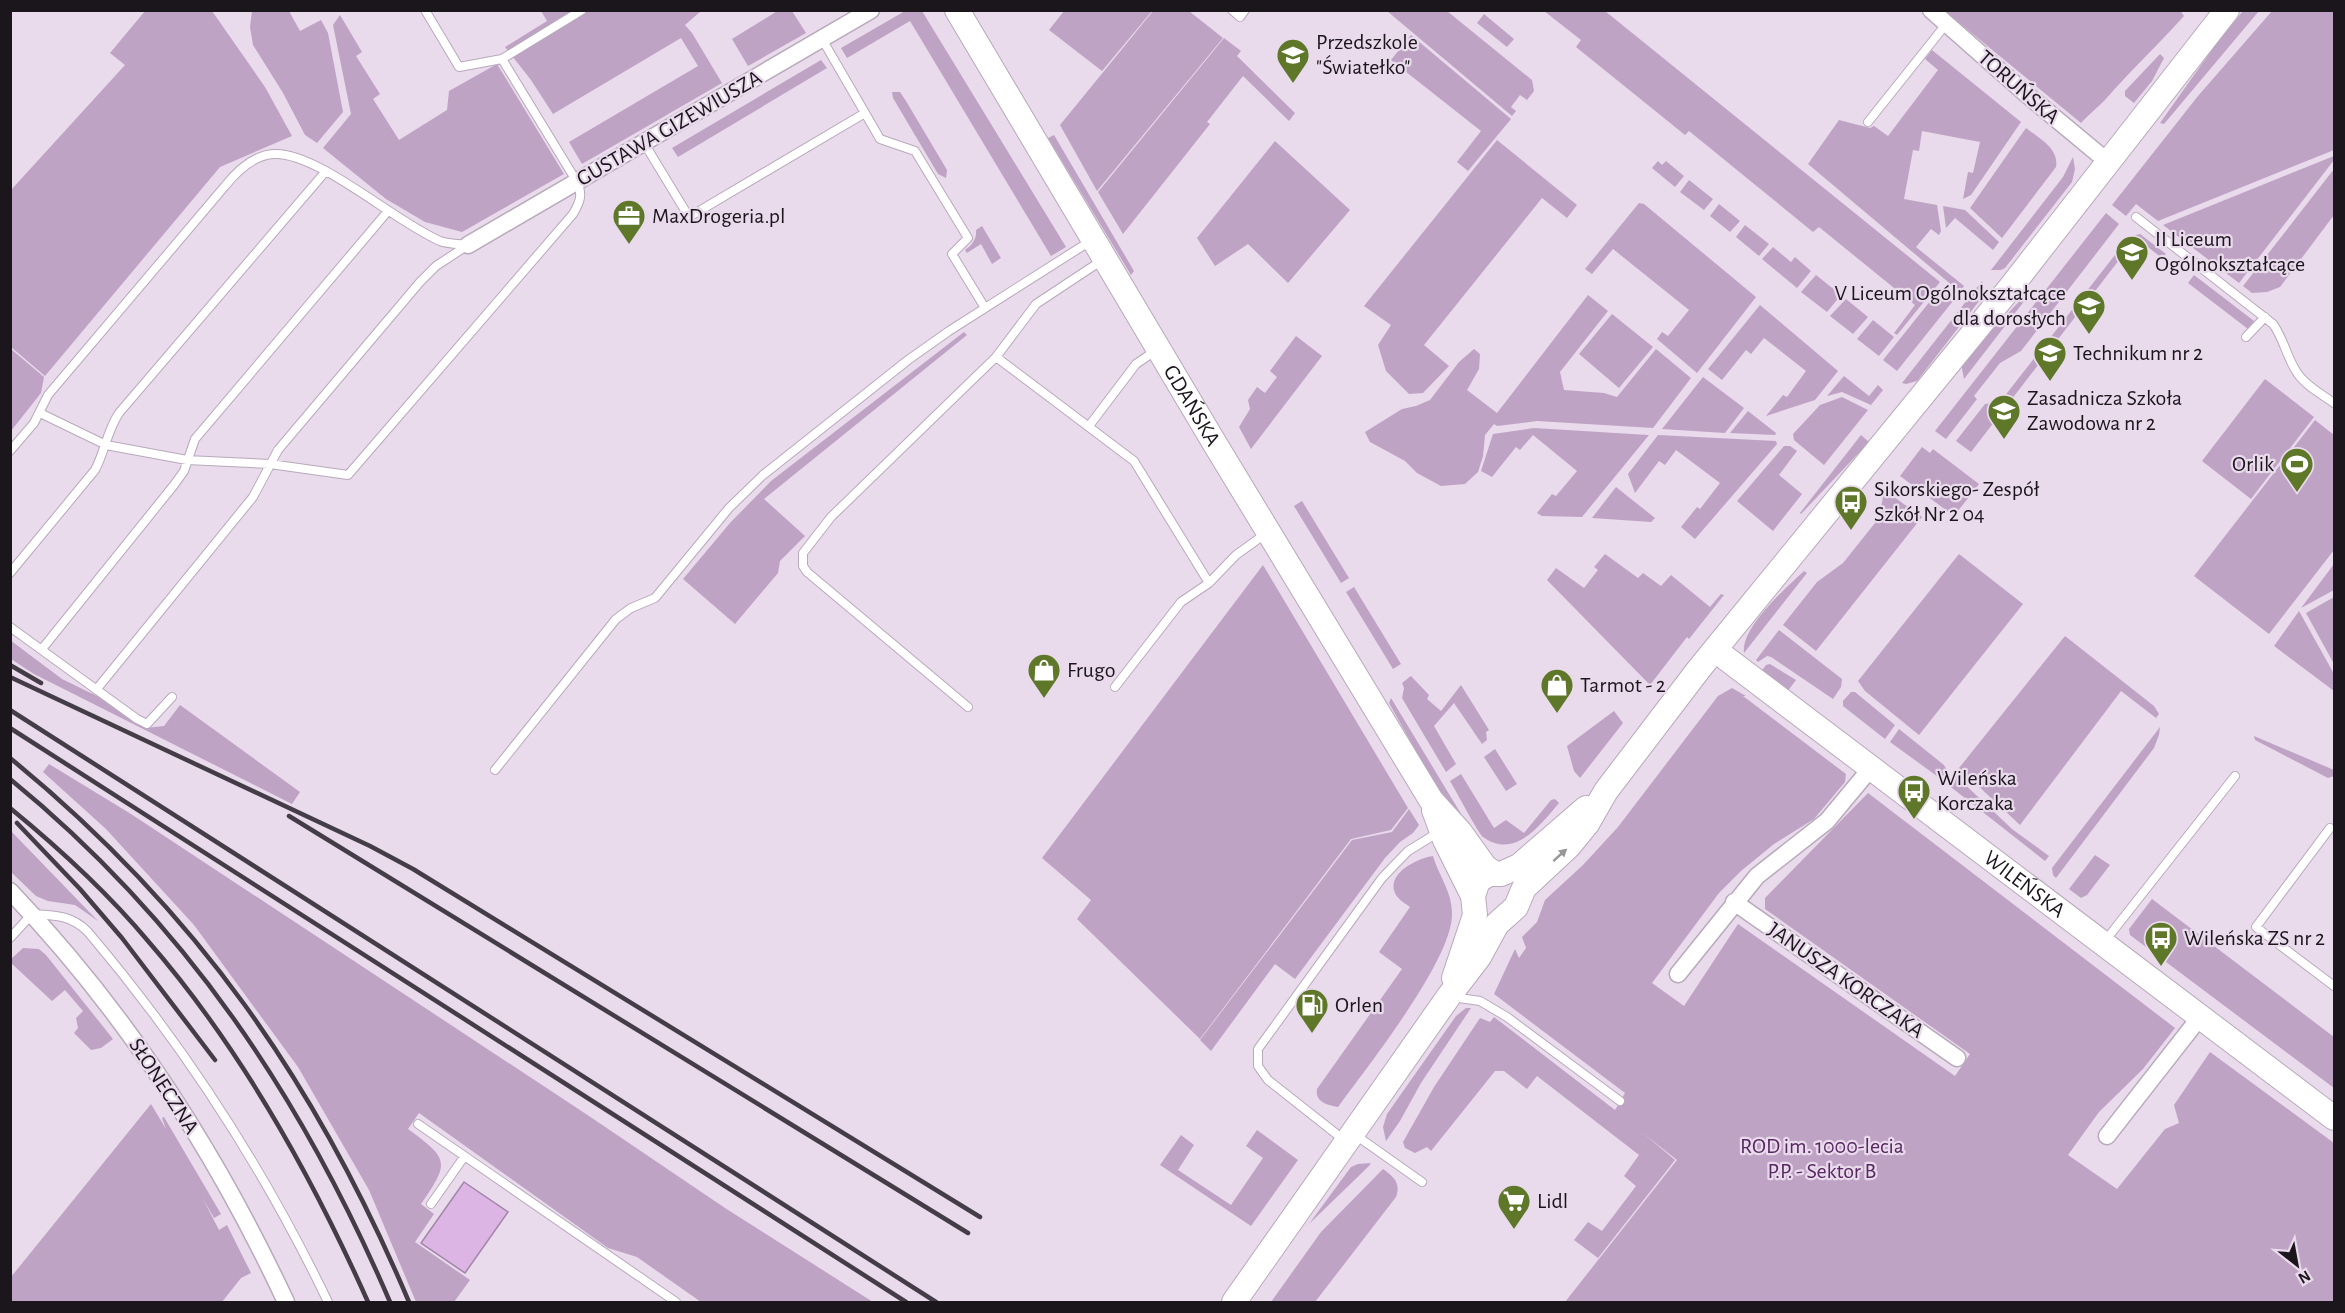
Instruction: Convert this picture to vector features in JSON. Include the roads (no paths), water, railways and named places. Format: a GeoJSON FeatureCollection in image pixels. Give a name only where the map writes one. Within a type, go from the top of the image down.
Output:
{"type":"FeatureCollection","features":[{"type":"Feature","properties":{"kind":"street","name":"GUSTAWA GIZEWIUSZA"},"geometry":{"type":"LineString","coordinates":[[468,245],[871,10]]}},
{"type":"Feature","properties":{"kind":"street","name":"GDAŃSKA"},"geometry":{"type":"LineString","coordinates":[[957,10],[1158,349],[1431,800],[1460,832],[1485,867],[1498,873]]}},
{"type":"Feature","properties":{"kind":"street","name":"TORUŃSKA"},"geometry":{"type":"LineString","coordinates":[[1932,10],[2025,93],[2108,162]]}},
{"type":"Feature","properties":{"kind":"street"},"geometry":{"type":"LineString","coordinates":[[1234,1302],[1449,996],[1479,957],[1491,934],[1504,917],[1513,911],[1519,897],[1531,880],[1569,846],[1587,824],[1606,791],[1715,650],[2010,288],[2227,10]]}},
{"type":"Feature","properties":{"kind":"street","name":"WILEŃSKA"},"geometry":{"type":"LineString","coordinates":[[1715,650],[2334,1118]]}},
{"type":"Feature","properties":{"kind":"street"},"geometry":{"type":"LineString","coordinates":[[1678,974],[1757,876],[1827,821],[1871,768]]}},
{"type":"Feature","properties":{"kind":"street"},"geometry":{"type":"LineString","coordinates":[[1449,996],[1473,923],[1474,901],[1479,881],[1519,866],[1606,791]]}},
{"type":"Feature","properties":{"kind":"street","name":"GDAŃSKA"},"geometry":{"type":"LineString","coordinates":[[1431,800],[1441,831],[1474,901]]}},
{"type":"Feature","properties":{"kind":"street"},"geometry":{"type":"LineString","coordinates":[[1498,873],[1514,882],[1519,897]]}},
{"type":"Feature","properties":{"kind":"street","name":"SŁONECZNA"},"geometry":{"type":"LineString","coordinates":[[10,891],[101,995],[166,1087],[224,1183],[286,1302]]}},
{"type":"Feature","properties":{"kind":"street"},"geometry":{"type":"LineString","coordinates":[[1474,901],[1485,916],[1504,917]]}},
{"type":"Feature","properties":{"kind":"street","name":"JANUSZA KORCZAKA"},"geometry":{"type":"LineString","coordinates":[[1734,902],[1957,1058]]}},
{"type":"Feature","properties":{"kind":"street"},"geometry":{"type":"LineString","coordinates":[[2106,1136],[2200,1017]]}},
{"type":"Feature","properties":{"kind":"lane"},"geometry":{"type":"LineString","coordinates":[[425,10],[459,67],[501,59],[582,10]]}},
{"type":"Feature","properties":{"kind":"lane"},"geometry":{"type":"LineString","coordinates":[[1232,10],[1240,17],[1245,10]]}},
{"type":"Feature","properties":{"kind":"lane"},"geometry":{"type":"LineString","coordinates":[[1868,122],[1947,24]]}},
{"type":"Feature","properties":{"kind":"lane"},"geometry":{"type":"LineString","coordinates":[[822,39],[880,139],[915,151],[968,238],[952,254],[985,308]]}},
{"type":"Feature","properties":{"kind":"lane"},"geometry":{"type":"LineString","coordinates":[[40,413],[106,446],[187,460],[270,464],[348,475],[573,214],[581,201],[581,191],[577,182],[501,59]]}},
{"type":"Feature","properties":{"kind":"lane"},"geometry":{"type":"LineString","coordinates":[[644,143],[689,217],[865,113]]}},
{"type":"Feature","properties":{"kind":"lane"},"geometry":{"type":"LineString","coordinates":[[10,451],[40,413],[48,395],[237,172],[254,160],[272,154],[291,155],[326,171],[388,212],[442,242],[468,245]]}},
{"type":"Feature","properties":{"kind":"lane"},"geometry":{"type":"LineString","coordinates":[[10,573],[95,470],[106,446],[110,428],[119,413],[326,171]]}},
{"type":"Feature","properties":{"kind":"lane"},"geometry":{"type":"LineString","coordinates":[[42,649],[174,485],[184,471],[195,439],[388,212]]}},
{"type":"Feature","properties":{"kind":"lane"},"geometry":{"type":"LineString","coordinates":[[2136,217],[2265,317],[2279,332],[2303,381],[2334,403]]}},
{"type":"Feature","properties":{"kind":"lane"},"geometry":{"type":"LineString","coordinates":[[96,690],[253,497],[262,484],[278,450],[420,282],[436,266],[468,245]]}},
{"type":"Feature","properties":{"kind":"lane"},"geometry":{"type":"LineString","coordinates":[[495,770],[616,619],[631,608],[655,598],[729,508],[748,490],[908,360],[985,308],[1099,249]]}},
{"type":"Feature","properties":{"kind":"lane"},"geometry":{"type":"LineString","coordinates":[[968,707],[807,572],[802,561],[804,553],[831,517],[996,357],[1036,304],[1099,249]]}},
{"type":"Feature","properties":{"kind":"lane"},"geometry":{"type":"LineString","coordinates":[[2246,337],[2265,317]]}},
{"type":"Feature","properties":{"kind":"lane"},"geometry":{"type":"LineString","coordinates":[[1089,426],[1136,364],[1158,349]]}},
{"type":"Feature","properties":{"kind":"lane"},"geometry":{"type":"LineString","coordinates":[[996,357],[1134,461],[1209,583]]}},
{"type":"Feature","properties":{"kind":"lane"},"geometry":{"type":"LineString","coordinates":[[1115,687],[1180,602],[1209,583],[1236,555],[1268,532]]}},
{"type":"Feature","properties":{"kind":"lane"},"geometry":{"type":"LineString","coordinates":[[10,627],[147,724],[172,697]]}},
{"type":"Feature","properties":{"kind":"lane"},"geometry":{"type":"LineString","coordinates":[[2103,944],[2235,776]]}},
{"type":"Feature","properties":{"kind":"lane"},"geometry":{"type":"LineString","coordinates":[[2330,828],[2256,927],[2334,986]]}},
{"type":"Feature","properties":{"kind":"lane"},"geometry":{"type":"LineString","coordinates":[[1422,1182],[1350,1138],[1268,1080],[1258,1066],[1258,1049],[1382,878],[1408,851],[1441,831]]}},
{"type":"Feature","properties":{"kind":"lane"},"geometry":{"type":"LineString","coordinates":[[10,938],[32,914],[65,917],[82,925],[134,988],[229,1121],[291,1229],[328,1302]]}},
{"type":"Feature","properties":{"kind":"lane"},"geometry":{"type":"LineString","coordinates":[[1449,996],[1480,1001],[1508,1017],[1620,1101]]}},
{"type":"Feature","properties":{"kind":"lane"},"geometry":{"type":"LineString","coordinates":[[417,1124],[676,1302]]}},
{"type":"Feature","properties":{"kind":"lane"},"geometry":{"type":"LineString","coordinates":[[431,1204],[464,1156]]}},
{"type":"Feature","properties":{"kind":"railway"},"geometry":{"type":"LineString","coordinates":[[10,665],[41,683]]}},
{"type":"Feature","properties":{"kind":"railway"},"geometry":{"type":"LineString","coordinates":[[10,677],[370,846],[413,869],[980,1217]]}},
{"type":"Feature","properties":{"kind":"railway"},"geometry":{"type":"LineString","coordinates":[[10,710],[936,1302]]}},
{"type":"Feature","properties":{"kind":"railway"},"geometry":{"type":"LineString","coordinates":[[10,728],[906,1302]]}},
{"type":"Feature","properties":{"kind":"railway"},"geometry":{"type":"LineString","coordinates":[[10,758],[77,816],[138,876],[193,939],[244,1005],[291,1073],[334,1146],[373,1222],[409,1302]]}},
{"type":"Feature","properties":{"kind":"railway"},"geometry":{"type":"LineString","coordinates":[[10,779],[73,834],[131,892],[184,953],[233,1017],[277,1084],[318,1154],[356,1227],[390,1302]]}},
{"type":"Feature","properties":{"kind":"railway"},"geometry":{"type":"LineString","coordinates":[[10,808],[65,855],[116,905],[182,982],[214,1025],[243,1068],[298,1160],[368,1302]]}},
{"type":"Feature","properties":{"kind":"railway"},"geometry":{"type":"LineString","coordinates":[[289,816],[968,1233]]}},
{"type":"Feature","properties":{"kind":"railway"},"geometry":{"type":"LineString","coordinates":[[17,823],[80,889],[122,938],[215,1060]]}},
{"type":"Feature","properties":{"kind":"place","name":"Przedszkole \"Światełko\""},"geometry":{"type":"Point","coordinates":[1293,84]}},
{"type":"Feature","properties":{"kind":"place","name":"MaxDrogeria.pl"},"geometry":{"type":"Point","coordinates":[629,245]}},
{"type":"Feature","properties":{"kind":"place","name":"II Liceum Ogólnokształcące"},"geometry":{"type":"Point","coordinates":[2132,281]}},
{"type":"Feature","properties":{"kind":"place","name":"V Liceum Ogólnokształcące dla dorosłych"},"geometry":{"type":"Point","coordinates":[2089,335]}},
{"type":"Feature","properties":{"kind":"place","name":"Technikum nr 2"},"geometry":{"type":"Point","coordinates":[2050,382]}},
{"type":"Feature","properties":{"kind":"place","name":"Zasadnicza Szkoła Zawodowa nr 2"},"geometry":{"type":"Point","coordinates":[2004,440]}},
{"type":"Feature","properties":{"kind":"place","name":"Orlik"},"geometry":{"type":"Point","coordinates":[2297,493]}},
{"type":"Feature","properties":{"kind":"place","name":"Sikorskiego- Zespół Szkół Nr 2 04"},"geometry":{"type":"Point","coordinates":[1851,531]}},
{"type":"Feature","properties":{"kind":"place","name":"Frugo"},"geometry":{"type":"Point","coordinates":[1044,699]}},
{"type":"Feature","properties":{"kind":"place","name":"Tarmot - 2"},"geometry":{"type":"Point","coordinates":[1557,714]}},
{"type":"Feature","properties":{"kind":"place","name":"Wileńska Korczaka"},"geometry":{"type":"Point","coordinates":[1914,820]}},
{"type":"Feature","properties":{"kind":"place","name":"Wileńska ZS nr 2"},"geometry":{"type":"Point","coordinates":[2161,967]}},
{"type":"Feature","properties":{"kind":"place","name":"Orlen"},"geometry":{"type":"Point","coordinates":[1312,1034]}},
{"type":"Feature","properties":{"kind":"place","name":"Lidl"},"geometry":{"type":"Point","coordinates":[1514,1230]}},
{"type":"Feature","properties":{"kind":"park label","name":"ROD im. 1000-lecia P.P. - Sektor B"},"geometry":{"type":"Point","coordinates":[1822,1158]}}]}
